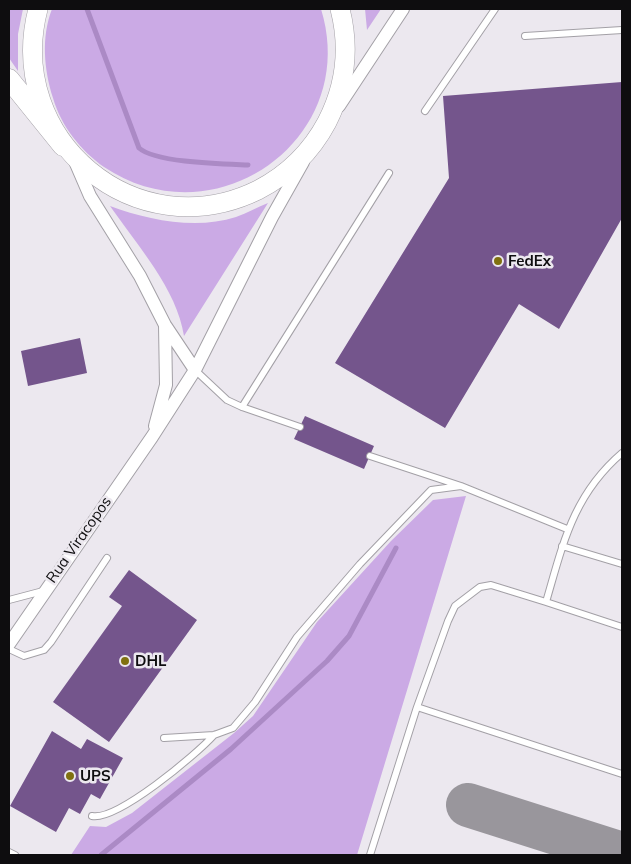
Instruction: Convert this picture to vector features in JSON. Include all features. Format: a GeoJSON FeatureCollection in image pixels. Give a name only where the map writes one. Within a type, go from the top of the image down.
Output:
{"type":"FeatureCollection","features":[{"type":"Feature","properties":{"kind":"main road"},"geometry":{"type":"LineString","coordinates":[[38,9],[33,30],[33,71],[43,110],[68,150]]}},
{"type":"Feature","properties":{"kind":"main road"},"geometry":{"type":"LineString","coordinates":[[9,79],[86,170],[113,188],[144,201],[176,207],[209,206],[242,198],[271,183],[298,163],[314,143],[336,103],[345,66],[345,28],[340,9]]}},
{"type":"Feature","properties":{"kind":"street","name":"Rua Viracopos"},"geometry":{"type":"LineString","coordinates":[[9,644],[43,592],[152,437],[195,370],[268,226],[314,143],[402,9]]}},
{"type":"Feature","properties":{"kind":"street","name":"Rua Viracopos"},"geometry":{"type":"LineString","coordinates":[[68,150],[90,196],[140,276],[165,324],[195,370]]}},
{"type":"Feature","properties":{"kind":"street","name":"Rua Viracopos"},"geometry":{"type":"LineString","coordinates":[[152,437],[166,384],[165,324]]}},
{"type":"Feature","properties":{"kind":"lane"},"geometry":{"type":"LineString","coordinates":[[425,111],[494,9]]}},
{"type":"Feature","properties":{"kind":"lane"},"geometry":{"type":"LineString","coordinates":[[525,36],[622,30]]}},
{"type":"Feature","properties":{"kind":"lane"},"geometry":{"type":"LineString","coordinates":[[242,407],[389,173]]}},
{"type":"Feature","properties":{"kind":"lane"},"geometry":{"type":"LineString","coordinates":[[195,370],[215,390],[242,407],[300,427]]}},
{"type":"Feature","properties":{"kind":"lane"},"geometry":{"type":"LineString","coordinates":[[546,602],[567,529],[577,508],[600,475],[622,453]]}},
{"type":"Feature","properties":{"kind":"lane"},"geometry":{"type":"LineString","coordinates":[[370,456],[462,486],[567,529]]}},
{"type":"Feature","properties":{"kind":"lane"},"geometry":{"type":"LineString","coordinates":[[164,738],[225,733],[243,718],[318,611],[431,490],[462,486]]}},
{"type":"Feature","properties":{"kind":"lane"},"geometry":{"type":"LineString","coordinates":[[562,546],[622,564]]}},
{"type":"Feature","properties":{"kind":"lane"},"geometry":{"type":"LineString","coordinates":[[9,649],[24,656],[44,650],[70,616],[107,558]]}},
{"type":"Feature","properties":{"kind":"lane"},"geometry":{"type":"LineString","coordinates":[[370,855],[417,707],[448,621],[455,606],[467,595],[480,587],[491,584],[622,628]]}},
{"type":"Feature","properties":{"kind":"lane"},"geometry":{"type":"LineString","coordinates":[[9,600],[43,592]]}},
{"type":"Feature","properties":{"kind":"lane"},"geometry":{"type":"LineString","coordinates":[[417,707],[622,774]]}},
{"type":"Feature","properties":{"kind":"lane"},"geometry":{"type":"LineString","coordinates":[[92,816],[108,815],[132,800],[200,751],[214,735]]}},
{"type":"Feature","properties":{"kind":"lane"},"geometry":{"type":"LineString","coordinates":[[9,852],[15,855]]}},
{"type":"Feature","properties":{"kind":"shaded area"},"geometry":{"type":"Polygon","coordinates":[[[9,9],[23,9],[18,34],[18,71],[9,58],[9,9]]]}},
{"type":"Feature","properties":{"kind":"shaded area"},"geometry":{"type":"Polygon","coordinates":[[[52,9],[321,9],[328,56],[320,99],[299,135],[270,164],[232,184],[191,192],[147,187],[104,167],[96,161],[80,146],[61,118],[47,76],[45,54],[46,31],[52,9]]]}},
{"type":"Feature","properties":{"kind":"shaded area"},"geometry":{"type":"Polygon","coordinates":[[[365,9],[381,9],[367,30],[365,9]]]}},
{"type":"Feature","properties":{"kind":"shaded area"},"geometry":{"type":"Polygon","coordinates":[[[268,203],[184,336],[180,319],[165,284],[110,206],[172,222],[205,223],[236,217],[268,203]]]}},
{"type":"Feature","properties":{"kind":"shaded area"},"geometry":{"type":"Polygon","coordinates":[[[466,496],[357,855],[71,855],[90,826],[106,827],[132,813],[253,716],[317,622],[391,541],[433,500],[466,496]]]}},
{"type":"Feature","properties":{"kind":"building","name":"FedEx"},"geometry":{"type":"Polygon","coordinates":[[[622,82],[622,218],[559,329],[519,304],[445,428],[335,363],[449,178],[443,96],[622,82]]]}},
{"type":"Feature","properties":{"kind":"building"},"geometry":{"type":"Polygon","coordinates":[[[80,338],[87,373],[28,386],[21,351],[80,338]]]}},
{"type":"Feature","properties":{"kind":"building"},"geometry":{"type":"Polygon","coordinates":[[[305,416],[374,446],[364,469],[294,439],[305,416]]]}},
{"type":"Feature","properties":{"kind":"building","name":"DHL"},"geometry":{"type":"Polygon","coordinates":[[[129,570],[197,620],[109,742],[53,702],[122,606],[109,597],[129,570]]]}},
{"type":"Feature","properties":{"kind":"building","name":"UPS"},"geometry":{"type":"Polygon","coordinates":[[[52,731],[81,749],[87,739],[123,758],[100,799],[91,794],[80,814],[69,808],[56,832],[10,806],[52,731]]]}},
{"type":"Feature","properties":{"kind":"waterway"},"geometry":{"type":"LineString","coordinates":[[87,9],[139,148],[148,153],[175,160],[248,165]]}},
{"type":"Feature","properties":{"kind":"waterway"},"geometry":{"type":"LineString","coordinates":[[101,855],[231,749],[327,661],[349,636],[396,548]]}},
{"type":"Feature","properties":{"kind":"taxiway"},"geometry":{"type":"LineString","coordinates":[[468,805],[622,854]]}},
{"type":"Feature","properties":{"kind":"place","name":"FedEx"},"geometry":{"type":"Point","coordinates":[498,261]}},
{"type":"Feature","properties":{"kind":"place","name":"DHL"},"geometry":{"type":"Point","coordinates":[125,661]}},
{"type":"Feature","properties":{"kind":"place","name":"UPS"},"geometry":{"type":"Point","coordinates":[70,776]}}]}
